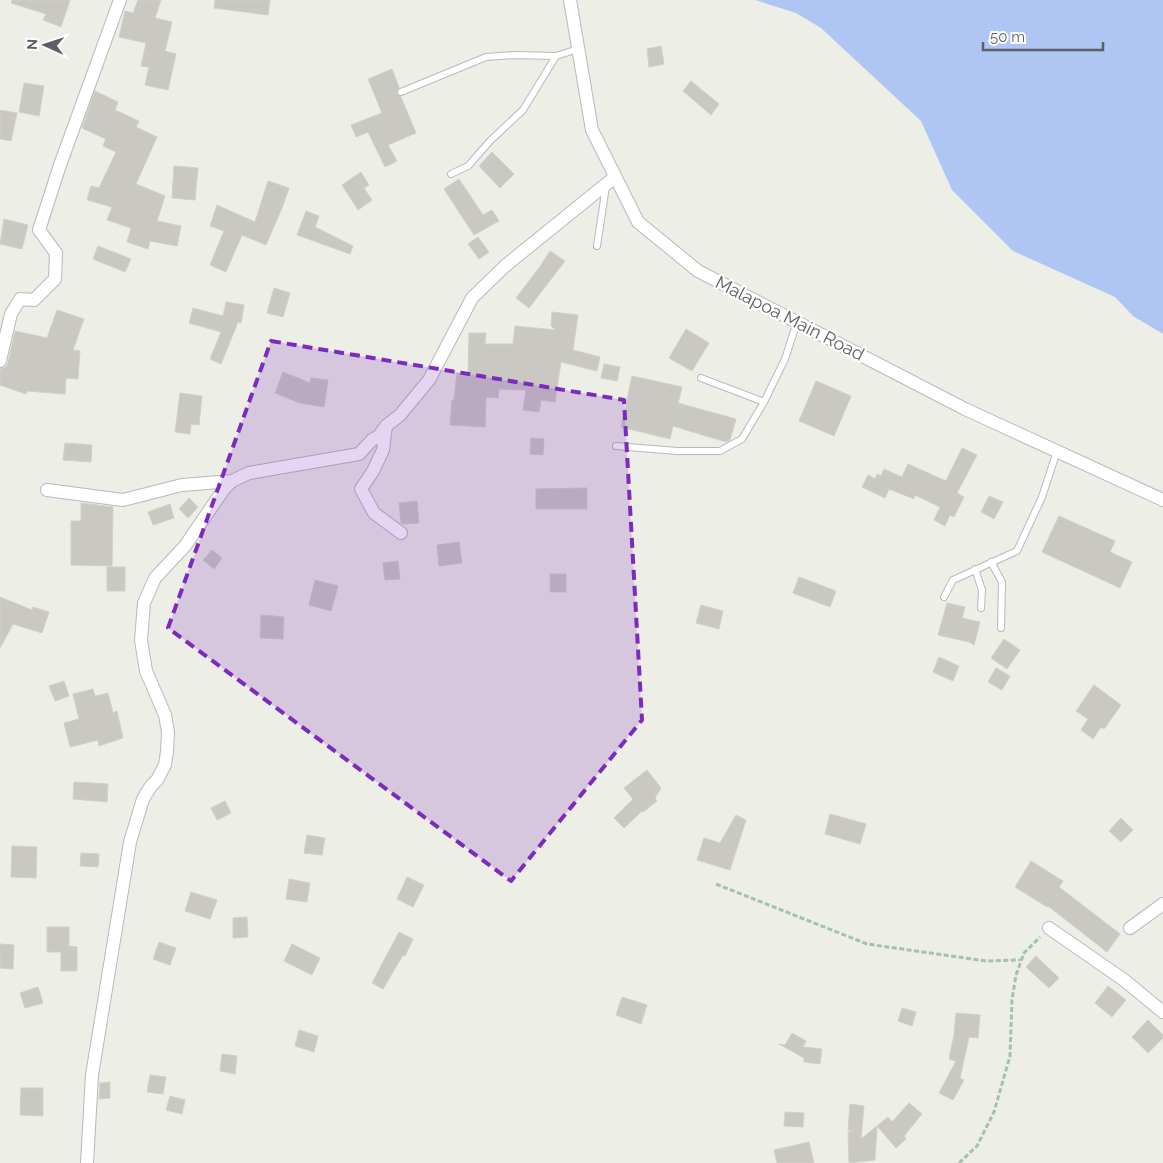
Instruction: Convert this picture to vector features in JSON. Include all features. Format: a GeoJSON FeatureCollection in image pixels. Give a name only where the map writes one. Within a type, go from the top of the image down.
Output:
{"type":"FeatureCollection","features":[{"type":"Feature","properties":{"kind":"street"},"geometry":{"type":"LineString","coordinates":[[0,361],[11,314],[20,299],[34,300],[55,279],[56,252],[39,230],[60,165],[120,0]]}},
{"type":"Feature","properties":{"kind":"street","name":"Malapoa Main Road"},"geometry":{"type":"LineString","coordinates":[[570,0],[592,130],[611,181],[638,222],[698,271],[965,409],[1163,500]]}},
{"type":"Feature","properties":{"kind":"street"},"geometry":{"type":"LineString","coordinates":[[87,1163],[92,1075],[130,842],[143,798],[150,786],[157,780],[165,765],[168,751],[168,732],[165,715],[146,671],[141,640],[144,603],[155,578],[185,546],[224,489],[232,481],[249,473],[359,454],[372,440],[379,436],[386,426],[400,415],[429,380],[472,298],[505,266],[611,181]]}},
{"type":"Feature","properties":{"kind":"street"},"geometry":{"type":"LineString","coordinates":[[386,426],[383,450],[373,471],[361,489],[374,513],[401,533]]}},
{"type":"Feature","properties":{"kind":"street"},"geometry":{"type":"LineString","coordinates":[[47,490],[123,500],[182,485],[232,481]]}},
{"type":"Feature","properties":{"kind":"street"},"geometry":{"type":"LineString","coordinates":[[1130,928],[1163,904]]}},
{"type":"Feature","properties":{"kind":"street"},"geometry":{"type":"LineString","coordinates":[[1049,928],[1124,980],[1163,1012]]}},
{"type":"Feature","properties":{"kind":"lane"},"geometry":{"type":"LineString","coordinates":[[401,92],[486,57],[516,55],[556,56],[578,49]]}},
{"type":"Feature","properties":{"kind":"lane"},"geometry":{"type":"LineString","coordinates":[[452,174],[468,166],[490,141],[523,110],[556,56]]}},
{"type":"Feature","properties":{"kind":"lane"},"geometry":{"type":"LineString","coordinates":[[597,246],[611,181]]}},
{"type":"Feature","properties":{"kind":"lane"},"geometry":{"type":"LineString","coordinates":[[616,446],[720,452],[742,439],[764,402],[785,359],[797,322]]}},
{"type":"Feature","properties":{"kind":"lane"},"geometry":{"type":"LineString","coordinates":[[701,378],[764,402]]}},
{"type":"Feature","properties":{"kind":"lane"},"geometry":{"type":"LineString","coordinates":[[944,597],[953,580],[1017,551],[1042,497],[1057,451]]}},
{"type":"Feature","properties":{"kind":"lane"},"geometry":{"type":"LineString","coordinates":[[991,562],[1002,582],[1001,628]]}},
{"type":"Feature","properties":{"kind":"lane"},"geometry":{"type":"LineString","coordinates":[[974,569],[982,590],[982,608]]}},
{"type":"Feature","properties":{"kind":"path"},"geometry":{"type":"LineString","coordinates":[[716,884],[867,944],[986,961],[1020,960]]}},
{"type":"Feature","properties":{"kind":"path"},"geometry":{"type":"LineString","coordinates":[[959,1163],[977,1146],[994,1112],[1010,1056],[1012,1000],[1020,960],[1024,953],[1049,928]]}},
{"type":"Feature","properties":{"kind":"highlighted area"},"geometry":{"type":"Polygon","coordinates":[[[271,341],[624,400],[642,720],[511,881],[168,628],[271,341]]]}},
{"type":"Feature","properties":{"kind":"water"},"geometry":{"type":"Polygon","coordinates":[[[755,0],[1163,0],[1163,334],[1133,316],[1115,297],[1013,251],[952,190],[921,121],[821,28],[796,13],[755,0]]]}},
{"type":"Feature","properties":{"kind":"building"},"geometry":{"type":"Polygon","coordinates":[[[12,0],[70,0],[61,27],[43,20],[46,14],[11,3],[12,0]]]}},
{"type":"Feature","properties":{"kind":"building"},"geometry":{"type":"Polygon","coordinates":[[[138,0],[161,0],[155,18],[172,22],[165,51],[176,54],[168,90],[145,85],[149,67],[141,66],[146,43],[119,37],[125,11],[133,13],[138,0]]]}},
{"type":"Feature","properties":{"kind":"building"},"geometry":{"type":"Polygon","coordinates":[[[215,0],[270,0],[268,15],[214,8],[215,0]]]}},
{"type":"Feature","properties":{"kind":"building"},"geometry":{"type":"Polygon","coordinates":[[[661,46],[664,64],[649,67],[647,49],[661,46]]]}},
{"type":"Feature","properties":{"kind":"building"},"geometry":{"type":"Polygon","coordinates":[[[392,69],[399,87],[396,93],[401,97],[416,133],[388,145],[397,161],[385,167],[368,132],[356,137],[351,125],[382,113],[368,79],[392,69]]]}},
{"type":"Feature","properties":{"kind":"building"},"geometry":{"type":"Polygon","coordinates":[[[691,81],[719,104],[711,115],[683,91],[691,81]]]}},
{"type":"Feature","properties":{"kind":"building"},"geometry":{"type":"Polygon","coordinates":[[[24,83],[44,86],[39,116],[19,112],[24,83]]]}},
{"type":"Feature","properties":{"kind":"building"},"geometry":{"type":"Polygon","coordinates":[[[95,91],[118,102],[115,110],[139,121],[136,127],[157,137],[136,184],[165,196],[157,221],[181,226],[177,246],[150,241],[148,249],[127,242],[131,228],[107,220],[112,207],[87,200],[91,186],[99,188],[116,152],[103,146],[106,139],[82,128],[95,91]]]}},
{"type":"Feature","properties":{"kind":"building"},"geometry":{"type":"Polygon","coordinates":[[[0,110],[17,113],[11,141],[0,139],[0,110]]]}},
{"type":"Feature","properties":{"kind":"building"},"geometry":{"type":"Polygon","coordinates":[[[492,152],[514,174],[500,188],[479,166],[492,152]]]}},
{"type":"Feature","properties":{"kind":"building"},"geometry":{"type":"Polygon","coordinates":[[[174,166],[198,168],[195,200],[172,198],[174,166]]]}},
{"type":"Feature","properties":{"kind":"building"},"geometry":{"type":"Polygon","coordinates":[[[361,172],[369,185],[364,188],[372,200],[358,210],[342,185],[361,172]]]}},
{"type":"Feature","properties":{"kind":"building"},"geometry":{"type":"Polygon","coordinates":[[[459,179],[483,215],[492,210],[499,221],[474,235],[444,189],[459,179]]]}},
{"type":"Feature","properties":{"kind":"building"},"geometry":{"type":"Polygon","coordinates":[[[268,181],[289,188],[266,245],[242,235],[226,272],[210,265],[224,231],[210,226],[217,205],[255,222],[268,181]]]}},
{"type":"Feature","properties":{"kind":"building"},"geometry":{"type":"Polygon","coordinates":[[[306,211],[319,216],[315,227],[353,246],[350,254],[297,235],[306,211]]]}},
{"type":"Feature","properties":{"kind":"building"},"geometry":{"type":"Polygon","coordinates":[[[4,219],[28,225],[22,249],[0,244],[4,219]]]}},
{"type":"Feature","properties":{"kind":"building"},"geometry":{"type":"Polygon","coordinates":[[[478,237],[489,252],[479,259],[468,244],[478,237]]]}},
{"type":"Feature","properties":{"kind":"building"},"geometry":{"type":"Polygon","coordinates":[[[98,246],[131,259],[125,272],[93,259],[98,246]]]}},
{"type":"Feature","properties":{"kind":"building"},"geometry":{"type":"Polygon","coordinates":[[[550,251],[565,261],[529,308],[516,298],[550,251]]]}},
{"type":"Feature","properties":{"kind":"building"},"geometry":{"type":"Polygon","coordinates":[[[274,288],[290,293],[283,317],[267,313],[274,288]]]}},
{"type":"Feature","properties":{"kind":"building"},"geometry":{"type":"Polygon","coordinates":[[[226,302],[244,305],[241,323],[238,322],[221,364],[210,359],[221,332],[189,323],[193,308],[223,316],[226,302]]]}},
{"type":"Feature","properties":{"kind":"building"},"geometry":{"type":"Polygon","coordinates":[[[57,310],[84,319],[73,350],[80,351],[78,379],[66,378],[65,394],[27,391],[26,394],[0,385],[0,369],[6,367],[8,363],[15,331],[47,338],[57,310]]]}},
{"type":"Feature","properties":{"kind":"building"},"geometry":{"type":"Polygon","coordinates":[[[552,312],[578,315],[573,350],[600,357],[597,371],[561,362],[555,402],[541,400],[539,412],[523,410],[526,390],[499,389],[498,398],[486,397],[485,427],[450,425],[457,373],[468,375],[469,333],[486,333],[485,344],[513,344],[515,326],[556,330],[551,326],[552,312]]]}},
{"type":"Feature","properties":{"kind":"building"},"geometry":{"type":"Polygon","coordinates":[[[686,329],[709,343],[692,371],[669,358],[686,329]]]}},
{"type":"Feature","properties":{"kind":"building"},"geometry":{"type":"Polygon","coordinates":[[[604,364],[620,367],[617,381],[601,378],[604,364]]]}},
{"type":"Feature","properties":{"kind":"building"},"geometry":{"type":"Polygon","coordinates":[[[283,372],[310,383],[311,378],[328,380],[324,407],[300,403],[275,393],[283,372]]]}},
{"type":"Feature","properties":{"kind":"building"},"geometry":{"type":"Polygon","coordinates":[[[632,376],[682,387],[678,403],[736,419],[730,440],[726,442],[673,426],[670,439],[621,427],[632,376]]]}},
{"type":"Feature","properties":{"kind":"building"},"geometry":{"type":"Polygon","coordinates":[[[816,381],[851,396],[834,436],[799,421],[816,381]]]}},
{"type":"Feature","properties":{"kind":"building"},"geometry":{"type":"Polygon","coordinates":[[[180,393],[202,396],[199,425],[191,424],[190,434],[175,432],[180,393]]]}},
{"type":"Feature","properties":{"kind":"building"},"geometry":{"type":"Polygon","coordinates":[[[531,438],[544,439],[543,455],[530,454],[531,438]]]}},
{"type":"Feature","properties":{"kind":"building"},"geometry":{"type":"Polygon","coordinates":[[[65,443],[92,445],[91,462],[63,460],[65,443]]]}},
{"type":"Feature","properties":{"kind":"building"},"geometry":{"type":"Polygon","coordinates":[[[962,448],[977,455],[957,493],[964,497],[954,517],[950,515],[945,526],[934,520],[940,507],[915,495],[914,499],[889,489],[885,498],[862,487],[868,475],[875,479],[877,474],[881,476],[884,469],[902,477],[908,464],[946,481],[962,448]]]}},
{"type":"Feature","properties":{"kind":"building"},"geometry":{"type":"Polygon","coordinates":[[[587,488],[587,509],[536,509],[536,489],[587,488]]]}},
{"type":"Feature","properties":{"kind":"building"},"geometry":{"type":"Polygon","coordinates":[[[989,496],[1003,502],[994,519],[981,512],[989,496]]]}},
{"type":"Feature","properties":{"kind":"building"},"geometry":{"type":"Polygon","coordinates":[[[189,498],[198,507],[188,518],[179,509],[189,498]]]}},
{"type":"Feature","properties":{"kind":"building"},"geometry":{"type":"Polygon","coordinates":[[[417,501],[419,523],[401,523],[399,503],[417,501]]]}},
{"type":"Feature","properties":{"kind":"building"},"geometry":{"type":"Polygon","coordinates":[[[81,503],[113,507],[112,566],[71,565],[71,521],[81,521],[81,503]]]}},
{"type":"Feature","properties":{"kind":"building"},"geometry":{"type":"Polygon","coordinates":[[[170,504],[174,518],[153,525],[148,512],[170,504]]]}},
{"type":"Feature","properties":{"kind":"building"},"geometry":{"type":"Polygon","coordinates":[[[1059,516],[1115,541],[1110,552],[1132,562],[1120,588],[1042,552],[1059,516]]]}},
{"type":"Feature","properties":{"kind":"building"},"geometry":{"type":"Polygon","coordinates":[[[459,542],[462,563],[439,566],[437,545],[459,542]]]}},
{"type":"Feature","properties":{"kind":"building"},"geometry":{"type":"Polygon","coordinates":[[[212,550],[222,558],[214,569],[203,560],[212,550]]]}},
{"type":"Feature","properties":{"kind":"building"},"geometry":{"type":"Polygon","coordinates":[[[398,561],[400,579],[385,580],[383,563],[398,561]]]}},
{"type":"Feature","properties":{"kind":"building"},"geometry":{"type":"Polygon","coordinates":[[[107,567],[125,567],[125,591],[107,591],[107,567]]]}},
{"type":"Feature","properties":{"kind":"building"},"geometry":{"type":"Polygon","coordinates":[[[550,574],[566,574],[566,592],[550,592],[550,574]]]}},
{"type":"Feature","properties":{"kind":"building"},"geometry":{"type":"Polygon","coordinates":[[[799,577],[836,591],[830,607],[793,593],[799,577]]]}},
{"type":"Feature","properties":{"kind":"building"},"geometry":{"type":"Polygon","coordinates":[[[315,580],[338,586],[331,611],[309,605],[315,580]]]}},
{"type":"Feature","properties":{"kind":"building"},"geometry":{"type":"Polygon","coordinates":[[[0,597],[32,610],[33,607],[49,612],[42,633],[13,624],[0,648],[0,597]]]}},
{"type":"Feature","properties":{"kind":"building"},"geometry":{"type":"Polygon","coordinates":[[[947,603],[965,607],[962,618],[980,622],[974,645],[969,642],[938,635],[947,603]]]}},
{"type":"Feature","properties":{"kind":"building"},"geometry":{"type":"Polygon","coordinates":[[[701,605],[723,611],[719,629],[696,623],[701,605]]]}},
{"type":"Feature","properties":{"kind":"building"},"geometry":{"type":"Polygon","coordinates":[[[261,615],[284,617],[283,639],[260,638],[261,615]]]}},
{"type":"Feature","properties":{"kind":"building"},"geometry":{"type":"Polygon","coordinates":[[[1004,639],[1020,650],[1007,669],[991,658],[1004,639]]]}},
{"type":"Feature","properties":{"kind":"building"},"geometry":{"type":"Polygon","coordinates":[[[939,657],[959,666],[953,681],[933,672],[939,657]]]}},
{"type":"Feature","properties":{"kind":"building"},"geometry":{"type":"Polygon","coordinates":[[[996,668],[1010,676],[1002,690],[988,682],[996,668]]]}},
{"type":"Feature","properties":{"kind":"building"},"geometry":{"type":"Polygon","coordinates":[[[64,681],[69,696],[55,701],[49,686],[64,681]]]}},
{"type":"Feature","properties":{"kind":"building"},"geometry":{"type":"Polygon","coordinates":[[[1094,685],[1121,705],[1104,729],[1101,727],[1093,739],[1081,730],[1088,719],[1076,711],[1094,685]]]}},
{"type":"Feature","properties":{"kind":"building"},"geometry":{"type":"Polygon","coordinates":[[[93,689],[95,696],[108,693],[113,713],[117,711],[123,738],[99,746],[98,740],[70,747],[64,723],[79,719],[73,694],[93,689]]]}},
{"type":"Feature","properties":{"kind":"building"},"geometry":{"type":"Polygon","coordinates":[[[647,770],[661,788],[655,798],[657,801],[642,811],[624,828],[614,818],[633,799],[624,788],[647,770]]]}},
{"type":"Feature","properties":{"kind":"building"},"geometry":{"type":"Polygon","coordinates":[[[74,782],[108,784],[107,802],[73,799],[74,782]]]}},
{"type":"Feature","properties":{"kind":"building"},"geometry":{"type":"Polygon","coordinates":[[[225,801],[231,813],[217,820],[211,808],[225,801]]]}},
{"type":"Feature","properties":{"kind":"building"},"geometry":{"type":"Polygon","coordinates":[[[830,814],[866,824],[860,844],[825,834],[830,814]]]}},
{"type":"Feature","properties":{"kind":"building"},"geometry":{"type":"Polygon","coordinates":[[[736,815],[746,820],[730,870],[697,860],[704,838],[720,843],[736,815]]]}},
{"type":"Feature","properties":{"kind":"building"},"geometry":{"type":"Polygon","coordinates":[[[1121,818],[1133,830],[1121,842],[1109,831],[1121,818]]]}},
{"type":"Feature","properties":{"kind":"building"},"geometry":{"type":"Polygon","coordinates":[[[307,835],[325,838],[322,855],[304,853],[307,835]]]}},
{"type":"Feature","properties":{"kind":"building"},"geometry":{"type":"Polygon","coordinates":[[[12,846],[37,847],[36,878],[11,877],[12,846]]]}},
{"type":"Feature","properties":{"kind":"building"},"geometry":{"type":"Polygon","coordinates":[[[81,853],[99,854],[98,867],[80,866],[81,853]]]}},
{"type":"Feature","properties":{"kind":"building"},"geometry":{"type":"Polygon","coordinates":[[[1031,861],[1063,881],[1059,887],[1120,934],[1107,952],[1048,906],[1015,887],[1031,861]]]}},
{"type":"Feature","properties":{"kind":"building"},"geometry":{"type":"Polygon","coordinates":[[[407,877],[424,885],[413,907],[397,899],[407,877]]]}},
{"type":"Feature","properties":{"kind":"building"},"geometry":{"type":"Polygon","coordinates":[[[289,879],[310,883],[307,902],[286,899],[289,879]]]}},
{"type":"Feature","properties":{"kind":"building"},"geometry":{"type":"Polygon","coordinates":[[[191,892],[217,900],[210,919],[185,911],[191,892]]]}},
{"type":"Feature","properties":{"kind":"building"},"geometry":{"type":"Polygon","coordinates":[[[247,917],[248,937],[233,938],[233,918],[247,917]]]}},
{"type":"Feature","properties":{"kind":"building"},"geometry":{"type":"Polygon","coordinates":[[[47,927],[69,927],[69,946],[77,947],[77,971],[61,971],[61,952],[47,952],[47,927]]]}},
{"type":"Feature","properties":{"kind":"building"},"geometry":{"type":"Polygon","coordinates":[[[399,932],[413,939],[405,956],[403,955],[383,989],[372,983],[399,932]]]}},
{"type":"Feature","properties":{"kind":"building"},"geometry":{"type":"Polygon","coordinates":[[[159,942],[176,948],[170,965],[153,959],[159,942]]]}},
{"type":"Feature","properties":{"kind":"building"},"geometry":{"type":"Polygon","coordinates":[[[0,944],[14,945],[13,969],[0,968],[0,944]]]}},
{"type":"Feature","properties":{"kind":"building"},"geometry":{"type":"Polygon","coordinates":[[[292,944],[320,958],[312,975],[284,961],[292,944]]]}},
{"type":"Feature","properties":{"kind":"building"},"geometry":{"type":"Polygon","coordinates":[[[1036,956],[1059,978],[1049,988],[1026,967],[1036,956]]]}},
{"type":"Feature","properties":{"kind":"building"},"geometry":{"type":"Polygon","coordinates":[[[1108,986],[1126,1000],[1112,1017],[1095,1003],[1108,986]]]}},
{"type":"Feature","properties":{"kind":"building"},"geometry":{"type":"Polygon","coordinates":[[[38,987],[43,1003],[25,1008],[20,993],[38,987]]]}},
{"type":"Feature","properties":{"kind":"building"},"geometry":{"type":"Polygon","coordinates":[[[622,997],[647,1005],[641,1024],[616,1015],[622,997]]]}},
{"type":"Feature","properties":{"kind":"building"},"geometry":{"type":"Polygon","coordinates":[[[902,1008],[916,1012],[912,1026],[898,1021],[902,1008]]]}},
{"type":"Feature","properties":{"kind":"building"},"geometry":{"type":"Polygon","coordinates":[[[956,1013],[980,1015],[978,1038],[969,1037],[960,1078],[964,1080],[953,1100],[939,1093],[956,1061],[949,1059],[956,1013]]]}},
{"type":"Feature","properties":{"kind":"building"},"geometry":{"type":"Polygon","coordinates":[[[1148,1020],[1163,1035],[1163,1038],[1148,1053],[1132,1037],[1148,1020]]]}},
{"type":"Feature","properties":{"kind":"building"},"geometry":{"type":"Polygon","coordinates":[[[299,1030],[318,1036],[314,1052],[295,1046],[299,1030]]]}},
{"type":"Feature","properties":{"kind":"building"},"geometry":{"type":"Polygon","coordinates":[[[792,1033],[806,1041],[803,1047],[822,1049],[820,1064],[804,1062],[804,1058],[779,1044],[785,1045],[792,1033]]]}},
{"type":"Feature","properties":{"kind":"building"},"geometry":{"type":"Polygon","coordinates":[[[222,1054],[237,1056],[235,1074],[220,1071],[222,1054]]]}},
{"type":"Feature","properties":{"kind":"building"},"geometry":{"type":"Polygon","coordinates":[[[150,1075],[166,1077],[163,1094],[147,1092],[150,1075]]]}},
{"type":"Feature","properties":{"kind":"building"},"geometry":{"type":"Polygon","coordinates":[[[110,1082],[110,1098],[99,1099],[100,1083],[110,1082]]]}},
{"type":"Feature","properties":{"kind":"building"},"geometry":{"type":"Polygon","coordinates":[[[21,1088],[43,1088],[43,1116],[20,1115],[21,1088]]]}},
{"type":"Feature","properties":{"kind":"building"},"geometry":{"type":"Polygon","coordinates":[[[170,1096],[185,1100],[182,1114],[166,1110],[170,1096]]]}},
{"type":"Feature","properties":{"kind":"building"},"geometry":{"type":"Polygon","coordinates":[[[909,1103],[922,1114],[904,1136],[906,1139],[896,1148],[877,1126],[875,1160],[849,1163],[848,1132],[854,1131],[848,1130],[850,1104],[864,1106],[861,1139],[888,1117],[892,1122],[909,1103]]]}},
{"type":"Feature","properties":{"kind":"building"},"geometry":{"type":"Polygon","coordinates":[[[785,1112],[804,1113],[803,1127],[784,1126],[785,1112]]]}},
{"type":"Feature","properties":{"kind":"building"},"geometry":{"type":"Polygon","coordinates":[[[809,1142],[814,1163],[777,1163],[774,1150],[809,1142]]]}}]}
